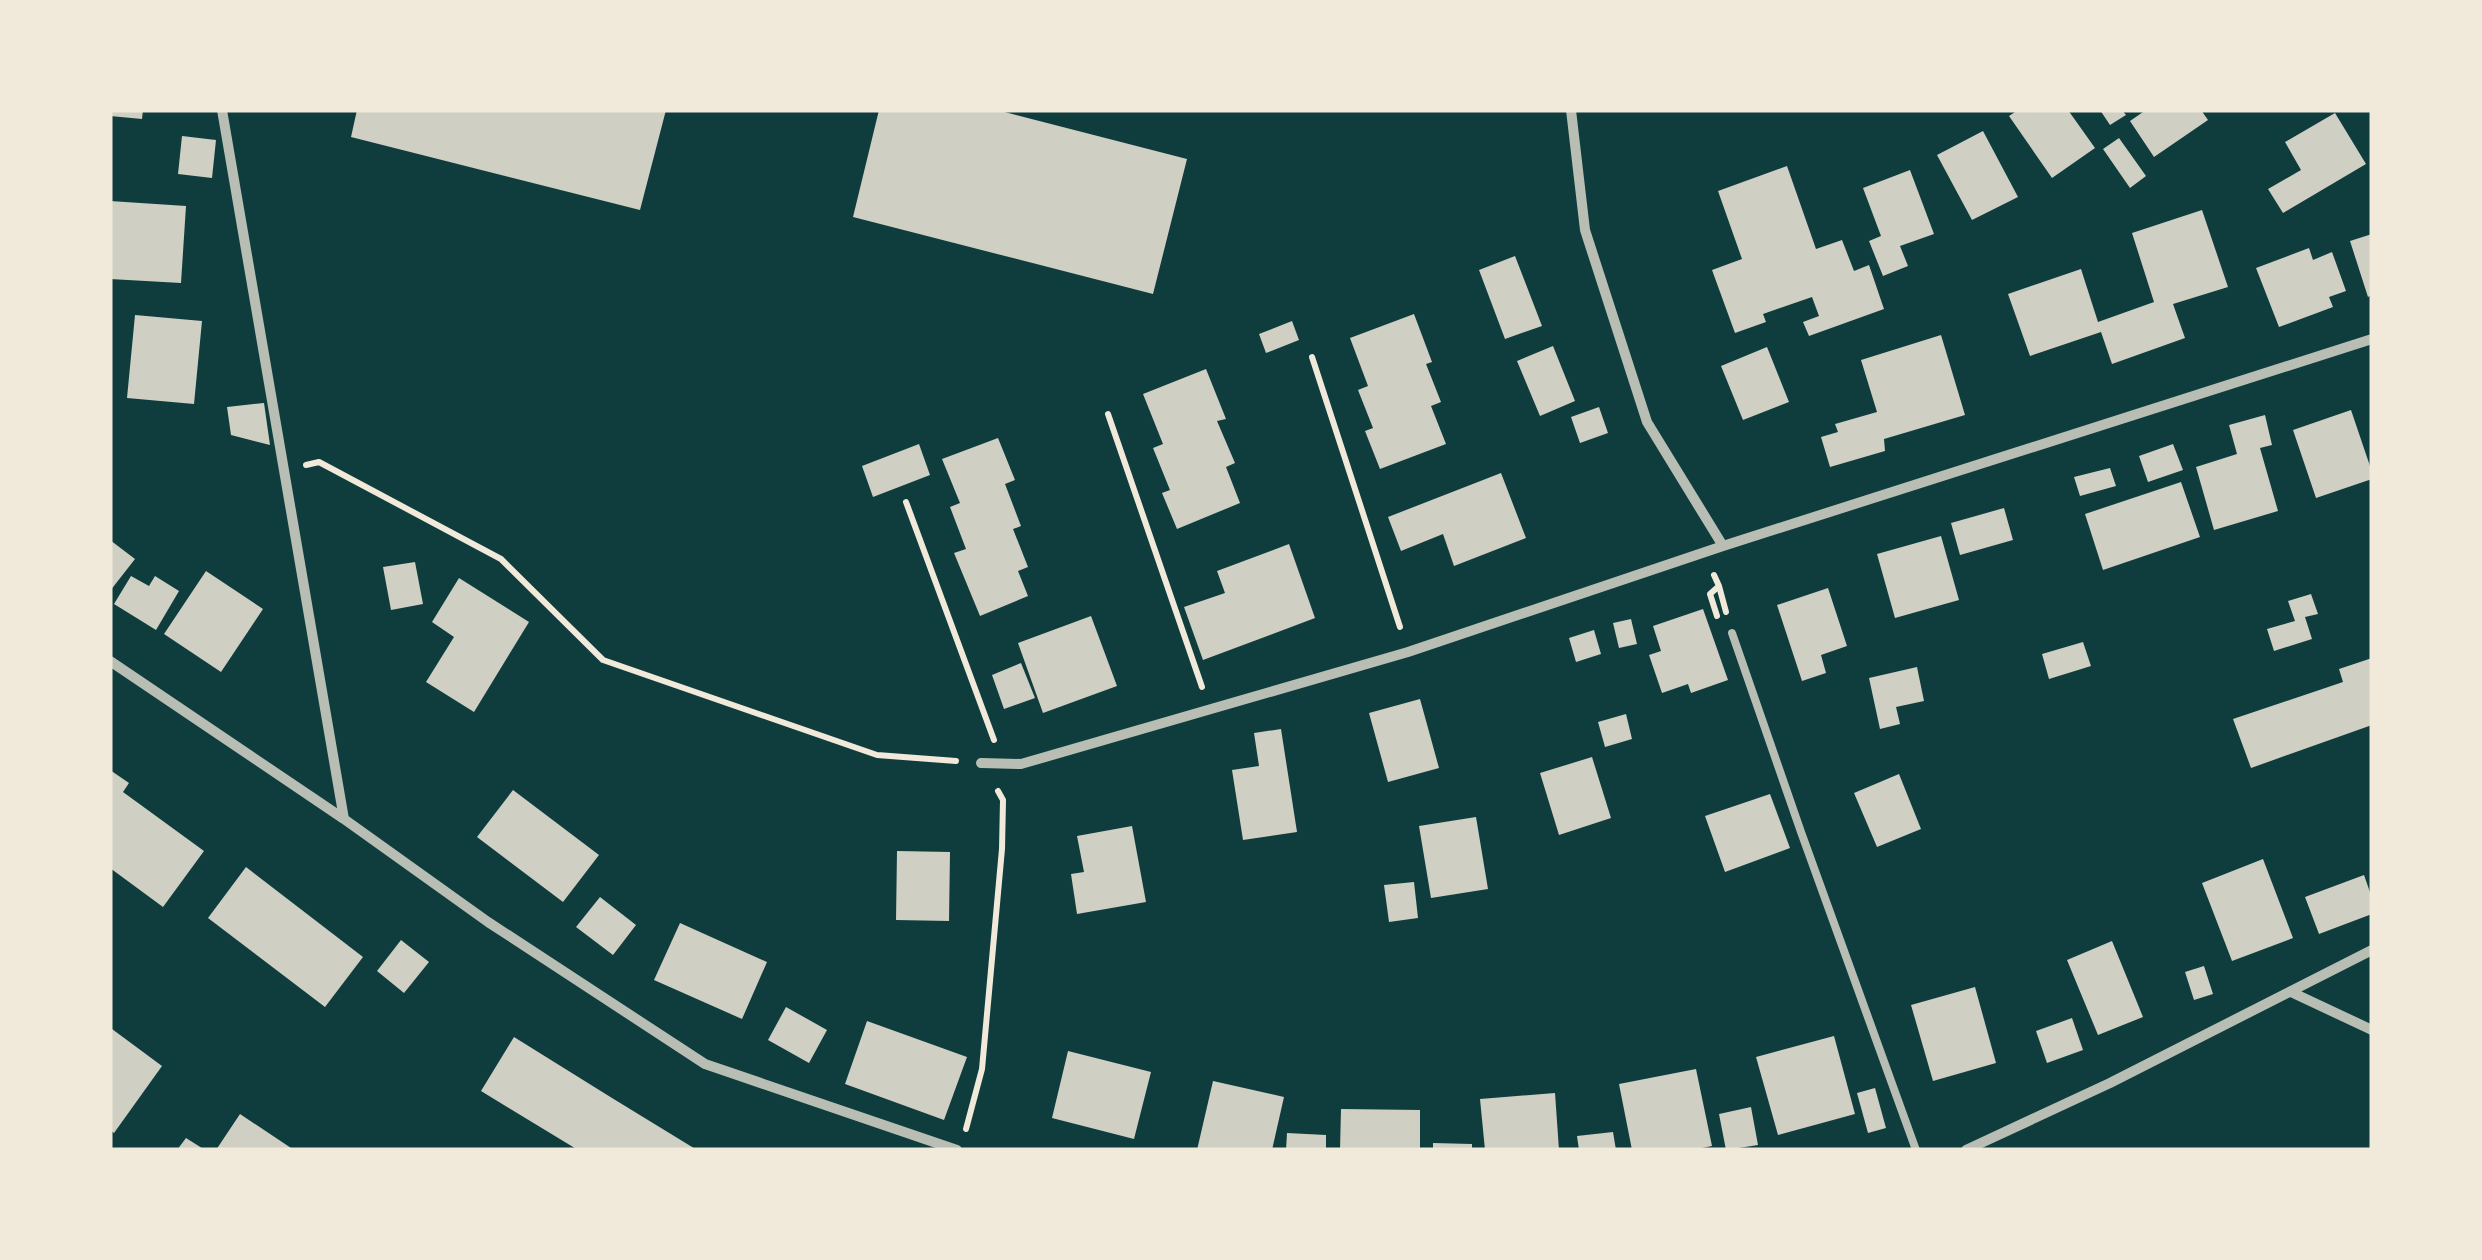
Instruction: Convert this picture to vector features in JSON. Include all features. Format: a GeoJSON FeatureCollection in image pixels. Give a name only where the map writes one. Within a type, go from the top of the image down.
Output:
{"type":"FeatureCollection","features":[{"type":"Feature","properties":{"kind":"street"},"geometry":{"type":"LineString","coordinates":[[222,110],[344,819]]}},
{"type":"Feature","properties":{"kind":"street"},"geometry":{"type":"LineString","coordinates":[[1570,110],[1585,230],[1647,422],[1723,546]]}},
{"type":"Feature","properties":{"kind":"street"},"geometry":{"type":"LineString","coordinates":[[981,763],[1021,764],[1408,652],[1723,546],[2372,339]]}},
{"type":"Feature","properties":{"kind":"street"},"geometry":{"type":"LineString","coordinates":[[110,661],[488,922],[705,1064],[957,1150]]}},
{"type":"Feature","properties":{"kind":"street"},"geometry":{"type":"LineString","coordinates":[[1966,1150],[2110,1083],[2372,950]]}},
{"type":"Feature","properties":{"kind":"street"},"geometry":{"type":"LineString","coordinates":[[2291,992],[2372,1030]]}},
{"type":"Feature","properties":{"kind":"lane"},"geometry":{"type":"LineString","coordinates":[[1732,632],[1916,1150]]}},
{"type":"Feature","properties":{"kind":"path"},"geometry":{"type":"LineString","coordinates":[[1312,357],[1408,652]]}},
{"type":"Feature","properties":{"kind":"path"},"geometry":{"type":"LineString","coordinates":[[1108,414],[1210,709]]}},
{"type":"Feature","properties":{"kind":"path"},"geometry":{"type":"LineString","coordinates":[[282,469],[320,462],[501,560],[602,660],[877,755],[981,763],[1003,800],[1002,848],[982,1069],[965,1134]]}},
{"type":"Feature","properties":{"kind":"path"},"geometry":{"type":"LineString","coordinates":[[906,502],[1002,764]]}},
{"type":"Feature","properties":{"kind":"path"},"geometry":{"type":"LineString","coordinates":[[1705,552],[1719,586],[1710,594],[1722,632],[1732,632]]}},
{"type":"Feature","properties":{"kind":"building"},"geometry":{"type":"Polygon","coordinates":[[[110,110],[143,110],[142,119],[110,116],[110,110]]]}},
{"type":"Feature","properties":{"kind":"building"},"geometry":{"type":"Polygon","coordinates":[[[357,110],[666,110],[640,210],[351,137],[357,110]]]}},
{"type":"Feature","properties":{"kind":"building"},"geometry":{"type":"Polygon","coordinates":[[[879,110],[997,110],[1187,159],[1153,294],[853,217],[879,110]]]}},
{"type":"Feature","properties":{"kind":"building"},"geometry":{"type":"Polygon","coordinates":[[[2018,110],[2068,110],[2095,148],[2052,178],[2009,116],[2018,110]]]}},
{"type":"Feature","properties":{"kind":"building"},"geometry":{"type":"Polygon","coordinates":[[[2100,110],[2122,110],[2126,115],[2110,125],[2100,110]]]}},
{"type":"Feature","properties":{"kind":"building"},"geometry":{"type":"Polygon","coordinates":[[[2146,110],[2201,110],[2208,120],[2154,157],[2130,121],[2146,110]]]}},
{"type":"Feature","properties":{"kind":"building"},"geometry":{"type":"Polygon","coordinates":[[[2335,113],[2366,164],[2283,213],[2268,189],[2301,170],[2285,142],[2335,113]]]}},
{"type":"Feature","properties":{"kind":"building"},"geometry":{"type":"Polygon","coordinates":[[[1983,131],[2018,197],[1972,220],[1937,155],[1983,131]]]}},
{"type":"Feature","properties":{"kind":"building"},"geometry":{"type":"Polygon","coordinates":[[[182,136],[216,140],[212,178],[178,174],[182,136]]]}},
{"type":"Feature","properties":{"kind":"building"},"geometry":{"type":"Polygon","coordinates":[[[2119,138],[2146,176],[2130,188],[2103,149],[2119,138]]]}},
{"type":"Feature","properties":{"kind":"building"},"geometry":{"type":"Polygon","coordinates":[[[1787,166],[1816,249],[1842,240],[1854,271],[1869,265],[1884,309],[1809,336],[1803,322],[1819,316],[1812,297],[1763,314],[1766,322],[1735,333],[1712,270],[1742,259],[1718,191],[1787,166]]]}},
{"type":"Feature","properties":{"kind":"building"},"geometry":{"type":"Polygon","coordinates":[[[1910,170],[1934,234],[1900,246],[1908,266],[1883,276],[1869,241],[1881,236],[1863,188],[1910,170]]]}},
{"type":"Feature","properties":{"kind":"building"},"geometry":{"type":"Polygon","coordinates":[[[110,201],[186,206],[181,283],[110,279],[110,201]]]}},
{"type":"Feature","properties":{"kind":"building"},"geometry":{"type":"Polygon","coordinates":[[[2202,210],[2228,287],[2173,304],[2185,338],[2112,364],[2101,332],[2030,356],[2008,294],[2081,269],[2098,322],[2154,302],[2132,233],[2202,210]]]}},
{"type":"Feature","properties":{"kind":"building"},"geometry":{"type":"Polygon","coordinates":[[[2372,234],[2372,295],[2368,297],[2350,241],[2372,234]]]}},
{"type":"Feature","properties":{"kind":"building"},"geometry":{"type":"Polygon","coordinates":[[[2309,248],[2313,260],[2332,252],[2346,291],[2329,297],[2333,307],[2279,327],[2256,268],[2309,248]]]}},
{"type":"Feature","properties":{"kind":"building"},"geometry":{"type":"Polygon","coordinates":[[[1515,256],[1542,326],[1505,339],[1479,270],[1515,256]]]}},
{"type":"Feature","properties":{"kind":"building"},"geometry":{"type":"Polygon","coordinates":[[[1414,314],[1432,362],[1426,364],[1441,402],[1431,406],[1446,444],[1380,469],[1365,431],[1373,428],[1358,390],[1368,386],[1350,338],[1414,314]]]}},
{"type":"Feature","properties":{"kind":"building"},"geometry":{"type":"Polygon","coordinates":[[[135,315],[202,321],[194,404],[127,398],[135,315]]]}},
{"type":"Feature","properties":{"kind":"building"},"geometry":{"type":"Polygon","coordinates":[[[1292,321],[1299,340],[1266,353],[1259,334],[1292,321]]]}},
{"type":"Feature","properties":{"kind":"building"},"geometry":{"type":"Polygon","coordinates":[[[1941,335],[1965,415],[1884,439],[1885,451],[1830,467],[1821,437],[1838,432],[1835,424],[1877,412],[1861,360],[1941,335]]]}},
{"type":"Feature","properties":{"kind":"building"},"geometry":{"type":"Polygon","coordinates":[[[1553,346],[1575,401],[1540,416],[1517,361],[1553,346]]]}},
{"type":"Feature","properties":{"kind":"building"},"geometry":{"type":"Polygon","coordinates":[[[1767,347],[1789,402],[1743,420],[1721,366],[1767,347]]]}},
{"type":"Feature","properties":{"kind":"building"},"geometry":{"type":"Polygon","coordinates":[[[1206,369],[1226,419],[1217,421],[1235,463],[1226,467],[1240,503],[1177,529],[1162,493],[1170,490],[1153,448],[1163,444],[1143,394],[1206,369]]]}},
{"type":"Feature","properties":{"kind":"building"},"geometry":{"type":"Polygon","coordinates":[[[264,403],[270,445],[231,435],[227,407],[264,403]]]}},
{"type":"Feature","properties":{"kind":"building"},"geometry":{"type":"Polygon","coordinates":[[[1599,407],[1608,433],[1580,443],[1571,417],[1599,407]]]}},
{"type":"Feature","properties":{"kind":"building"},"geometry":{"type":"Polygon","coordinates":[[[2351,410],[2372,479],[2316,498],[2293,430],[2351,410]]]}},
{"type":"Feature","properties":{"kind":"building"},"geometry":{"type":"Polygon","coordinates":[[[2265,415],[2272,445],[2260,448],[2278,511],[2214,530],[2196,467],[2237,454],[2229,425],[2265,415]]]}},
{"type":"Feature","properties":{"kind":"building"},"geometry":{"type":"Polygon","coordinates":[[[998,438],[1015,480],[1005,484],[1021,526],[1013,529],[1028,567],[1018,571],[1028,596],[980,616],[954,553],[966,549],[950,507],[960,503],[942,459],[998,438]]]}},
{"type":"Feature","properties":{"kind":"building"},"geometry":{"type":"Polygon","coordinates":[[[919,444],[930,475],[873,497],[862,466],[919,444]]]}},
{"type":"Feature","properties":{"kind":"building"},"geometry":{"type":"Polygon","coordinates":[[[2173,444],[2183,470],[2148,482],[2139,456],[2173,444]]]}},
{"type":"Feature","properties":{"kind":"building"},"geometry":{"type":"Polygon","coordinates":[[[2110,468],[2116,486],[2080,496],[2074,477],[2110,468]]]}},
{"type":"Feature","properties":{"kind":"building"},"geometry":{"type":"Polygon","coordinates":[[[1501,473],[1526,538],[1454,566],[1443,534],[1401,551],[1388,517],[1501,473]]]}},
{"type":"Feature","properties":{"kind":"building"},"geometry":{"type":"Polygon","coordinates":[[[2181,482],[2200,537],[2103,570],[2085,514],[2181,482]]]}},
{"type":"Feature","properties":{"kind":"building"},"geometry":{"type":"Polygon","coordinates":[[[2004,508],[2013,540],[1960,555],[1951,523],[2004,508]]]}},
{"type":"Feature","properties":{"kind":"building"},"geometry":{"type":"Polygon","coordinates":[[[1941,536],[1959,600],[1895,618],[1877,554],[1941,536]]]}},
{"type":"Feature","properties":{"kind":"building"},"geometry":{"type":"Polygon","coordinates":[[[110,540],[135,559],[110,591],[110,540]]]}},
{"type":"Feature","properties":{"kind":"building"},"geometry":{"type":"Polygon","coordinates":[[[1289,544],[1315,618],[1203,660],[1184,607],[1225,593],[1217,571],[1289,544]]]}},
{"type":"Feature","properties":{"kind":"building"},"geometry":{"type":"Polygon","coordinates":[[[415,562],[423,604],[391,610],[383,567],[415,562]]]}},
{"type":"Feature","properties":{"kind":"building"},"geometry":{"type":"Polygon","coordinates":[[[206,571],[263,609],[221,672],[164,634],[206,571]]]}},
{"type":"Feature","properties":{"kind":"building"},"geometry":{"type":"Polygon","coordinates":[[[131,576],[149,586],[155,576],[179,591],[156,630],[114,604],[131,576]]]}},
{"type":"Feature","properties":{"kind":"building"},"geometry":{"type":"Polygon","coordinates":[[[459,578],[529,622],[474,712],[426,682],[454,637],[432,622],[459,578]]]}},
{"type":"Feature","properties":{"kind":"building"},"geometry":{"type":"Polygon","coordinates":[[[1828,588],[1847,646],[1821,655],[1826,673],[1802,681],[1777,605],[1828,588]]]}},
{"type":"Feature","properties":{"kind":"building"},"geometry":{"type":"Polygon","coordinates":[[[2311,594],[2318,614],[2305,617],[2312,639],[2274,651],[2267,629],[2295,621],[2288,601],[2311,594]]]}},
{"type":"Feature","properties":{"kind":"building"},"geometry":{"type":"Polygon","coordinates":[[[1703,609],[1728,680],[1691,693],[1688,684],[1662,693],[1649,655],[1661,651],[1653,626],[1703,609]]]}},
{"type":"Feature","properties":{"kind":"building"},"geometry":{"type":"Polygon","coordinates":[[[1091,616],[1117,686],[1043,713],[1018,643],[1091,616]]]}},
{"type":"Feature","properties":{"kind":"building"},"geometry":{"type":"Polygon","coordinates":[[[1631,619],[1637,644],[1619,648],[1613,623],[1631,619]]]}},
{"type":"Feature","properties":{"kind":"building"},"geometry":{"type":"Polygon","coordinates":[[[1594,630],[1601,654],[1576,662],[1569,638],[1594,630]]]}},
{"type":"Feature","properties":{"kind":"building"},"geometry":{"type":"Polygon","coordinates":[[[2083,642],[2091,666],[2049,679],[2042,654],[2083,642]]]}},
{"type":"Feature","properties":{"kind":"building"},"geometry":{"type":"Polygon","coordinates":[[[2372,658],[2372,725],[2251,768],[2233,719],[2343,682],[2339,669],[2372,658]]]}},
{"type":"Feature","properties":{"kind":"building"},"geometry":{"type":"Polygon","coordinates":[[[1021,663],[1035,698],[1004,709],[992,675],[1021,663]]]}},
{"type":"Feature","properties":{"kind":"building"},"geometry":{"type":"Polygon","coordinates":[[[1917,667],[1924,701],[1896,707],[1900,724],[1880,729],[1869,678],[1917,667]]]}},
{"type":"Feature","properties":{"kind":"building"},"geometry":{"type":"Polygon","coordinates":[[[1420,699],[1439,768],[1388,782],[1369,713],[1420,699]]]}},
{"type":"Feature","properties":{"kind":"building"},"geometry":{"type":"Polygon","coordinates":[[[1626,714],[1632,739],[1605,747],[1598,722],[1626,714]]]}},
{"type":"Feature","properties":{"kind":"building"},"geometry":{"type":"Polygon","coordinates":[[[1281,729],[1297,832],[1243,840],[1232,770],[1259,766],[1254,733],[1281,729]]]}},
{"type":"Feature","properties":{"kind":"building"},"geometry":{"type":"Polygon","coordinates":[[[1592,757],[1611,818],[1559,835],[1540,773],[1592,757]]]}},
{"type":"Feature","properties":{"kind":"building"},"geometry":{"type":"Polygon","coordinates":[[[110,770],[129,783],[123,792],[204,851],[163,907],[110,868],[110,770]]]}},
{"type":"Feature","properties":{"kind":"building"},"geometry":{"type":"Polygon","coordinates":[[[1899,774],[1921,829],[1877,847],[1854,793],[1899,774]]]}},
{"type":"Feature","properties":{"kind":"building"},"geometry":{"type":"Polygon","coordinates":[[[513,790],[599,855],[563,902],[477,837],[513,790]]]}},
{"type":"Feature","properties":{"kind":"building"},"geometry":{"type":"Polygon","coordinates":[[[1770,794],[1790,848],[1725,872],[1705,816],[1770,794]]]}},
{"type":"Feature","properties":{"kind":"building"},"geometry":{"type":"Polygon","coordinates":[[[1476,817],[1488,889],[1431,898],[1419,826],[1476,817]]]}},
{"type":"Feature","properties":{"kind":"building"},"geometry":{"type":"Polygon","coordinates":[[[1132,826],[1146,902],[1077,914],[1071,874],[1084,872],[1077,836],[1132,826]]]}},
{"type":"Feature","properties":{"kind":"building"},"geometry":{"type":"Polygon","coordinates":[[[897,851],[950,852],[949,921],[896,920],[897,851]]]}},
{"type":"Feature","properties":{"kind":"building"},"geometry":{"type":"Polygon","coordinates":[[[2263,859],[2293,938],[2232,961],[2202,883],[2263,859]]]}},
{"type":"Feature","properties":{"kind":"building"},"geometry":{"type":"Polygon","coordinates":[[[246,867],[363,957],[325,1007],[208,918],[246,867]]]}},
{"type":"Feature","properties":{"kind":"building"},"geometry":{"type":"Polygon","coordinates":[[[2364,875],[2372,898],[2372,914],[2319,934],[2305,897],[2364,875]]]}},
{"type":"Feature","properties":{"kind":"building"},"geometry":{"type":"Polygon","coordinates":[[[1414,882],[1418,918],[1389,922],[1384,885],[1414,882]]]}},
{"type":"Feature","properties":{"kind":"building"},"geometry":{"type":"Polygon","coordinates":[[[600,897],[636,925],[613,955],[576,927],[600,897]]]}},
{"type":"Feature","properties":{"kind":"building"},"geometry":{"type":"Polygon","coordinates":[[[680,923],[767,962],[742,1019],[654,980],[680,923]]]}},
{"type":"Feature","properties":{"kind":"building"},"geometry":{"type":"Polygon","coordinates":[[[401,940],[429,962],[404,993],[377,971],[401,940]]]}},
{"type":"Feature","properties":{"kind":"building"},"geometry":{"type":"Polygon","coordinates":[[[2112,941],[2143,1017],[2098,1035],[2067,960],[2112,941]]]}},
{"type":"Feature","properties":{"kind":"building"},"geometry":{"type":"Polygon","coordinates":[[[2204,966],[2213,994],[2194,1000],[2185,972],[2204,966]]]}},
{"type":"Feature","properties":{"kind":"building"},"geometry":{"type":"Polygon","coordinates":[[[1975,987],[1996,1063],[1933,1081],[1911,1005],[1975,987]]]}},
{"type":"Feature","properties":{"kind":"building"},"geometry":{"type":"Polygon","coordinates":[[[786,1007],[827,1030],[809,1063],[768,1040],[786,1007]]]}},
{"type":"Feature","properties":{"kind":"building"},"geometry":{"type":"Polygon","coordinates":[[[2072,1018],[2083,1050],[2047,1063],[2036,1031],[2072,1018]]]}},
{"type":"Feature","properties":{"kind":"building"},"geometry":{"type":"Polygon","coordinates":[[[867,1021],[967,1057],[944,1120],[845,1084],[867,1021]]]}},
{"type":"Feature","properties":{"kind":"building"},"geometry":{"type":"Polygon","coordinates":[[[112,1029],[162,1066],[114,1133],[110,1130],[112,1029]]]}},
{"type":"Feature","properties":{"kind":"building"},"geometry":{"type":"Polygon","coordinates":[[[1834,1036],[1855,1114],[1778,1135],[1756,1057],[1834,1036]]]}},
{"type":"Feature","properties":{"kind":"building"},"geometry":{"type":"Polygon","coordinates":[[[514,1037],[697,1150],[578,1150],[481,1091],[514,1037]]]}},
{"type":"Feature","properties":{"kind":"building"},"geometry":{"type":"Polygon","coordinates":[[[1068,1051],[1151,1072],[1134,1139],[1052,1118],[1068,1051]]]}},
{"type":"Feature","properties":{"kind":"building"},"geometry":{"type":"Polygon","coordinates":[[[1696,1069],[1712,1146],[1632,1150],[1619,1084],[1696,1069]]]}},
{"type":"Feature","properties":{"kind":"building"},"geometry":{"type":"Polygon","coordinates":[[[1213,1081],[1284,1097],[1272,1150],[1197,1150],[1213,1081]]]}},
{"type":"Feature","properties":{"kind":"building"},"geometry":{"type":"Polygon","coordinates":[[[1875,1088],[1886,1128],[1868,1133],[1857,1093],[1875,1088]]]}},
{"type":"Feature","properties":{"kind":"building"},"geometry":{"type":"Polygon","coordinates":[[[1555,1093],[1559,1150],[1485,1150],[1480,1099],[1555,1093]]]}},
{"type":"Feature","properties":{"kind":"building"},"geometry":{"type":"Polygon","coordinates":[[[1751,1107],[1758,1145],[1726,1150],[1719,1114],[1751,1107]]]}},
{"type":"Feature","properties":{"kind":"building"},"geometry":{"type":"Polygon","coordinates":[[[1341,1109],[1420,1110],[1420,1150],[1340,1150],[1341,1109]]]}},
{"type":"Feature","properties":{"kind":"building"},"geometry":{"type":"Polygon","coordinates":[[[240,1114],[294,1150],[216,1150],[240,1114]]]}},
{"type":"Feature","properties":{"kind":"building"},"geometry":{"type":"Polygon","coordinates":[[[1613,1132],[1616,1150],[1579,1150],[1577,1136],[1613,1132]]]}},
{"type":"Feature","properties":{"kind":"building"},"geometry":{"type":"Polygon","coordinates":[[[1287,1133],[1326,1135],[1326,1150],[1286,1150],[1287,1133]]]}},
{"type":"Feature","properties":{"kind":"building"},"geometry":{"type":"Polygon","coordinates":[[[186,1138],[205,1150],[177,1150],[186,1138]]]}},
{"type":"Feature","properties":{"kind":"building"},"geometry":{"type":"Polygon","coordinates":[[[1433,1143],[1472,1144],[1472,1150],[1433,1150],[1433,1143]]]}}]}
